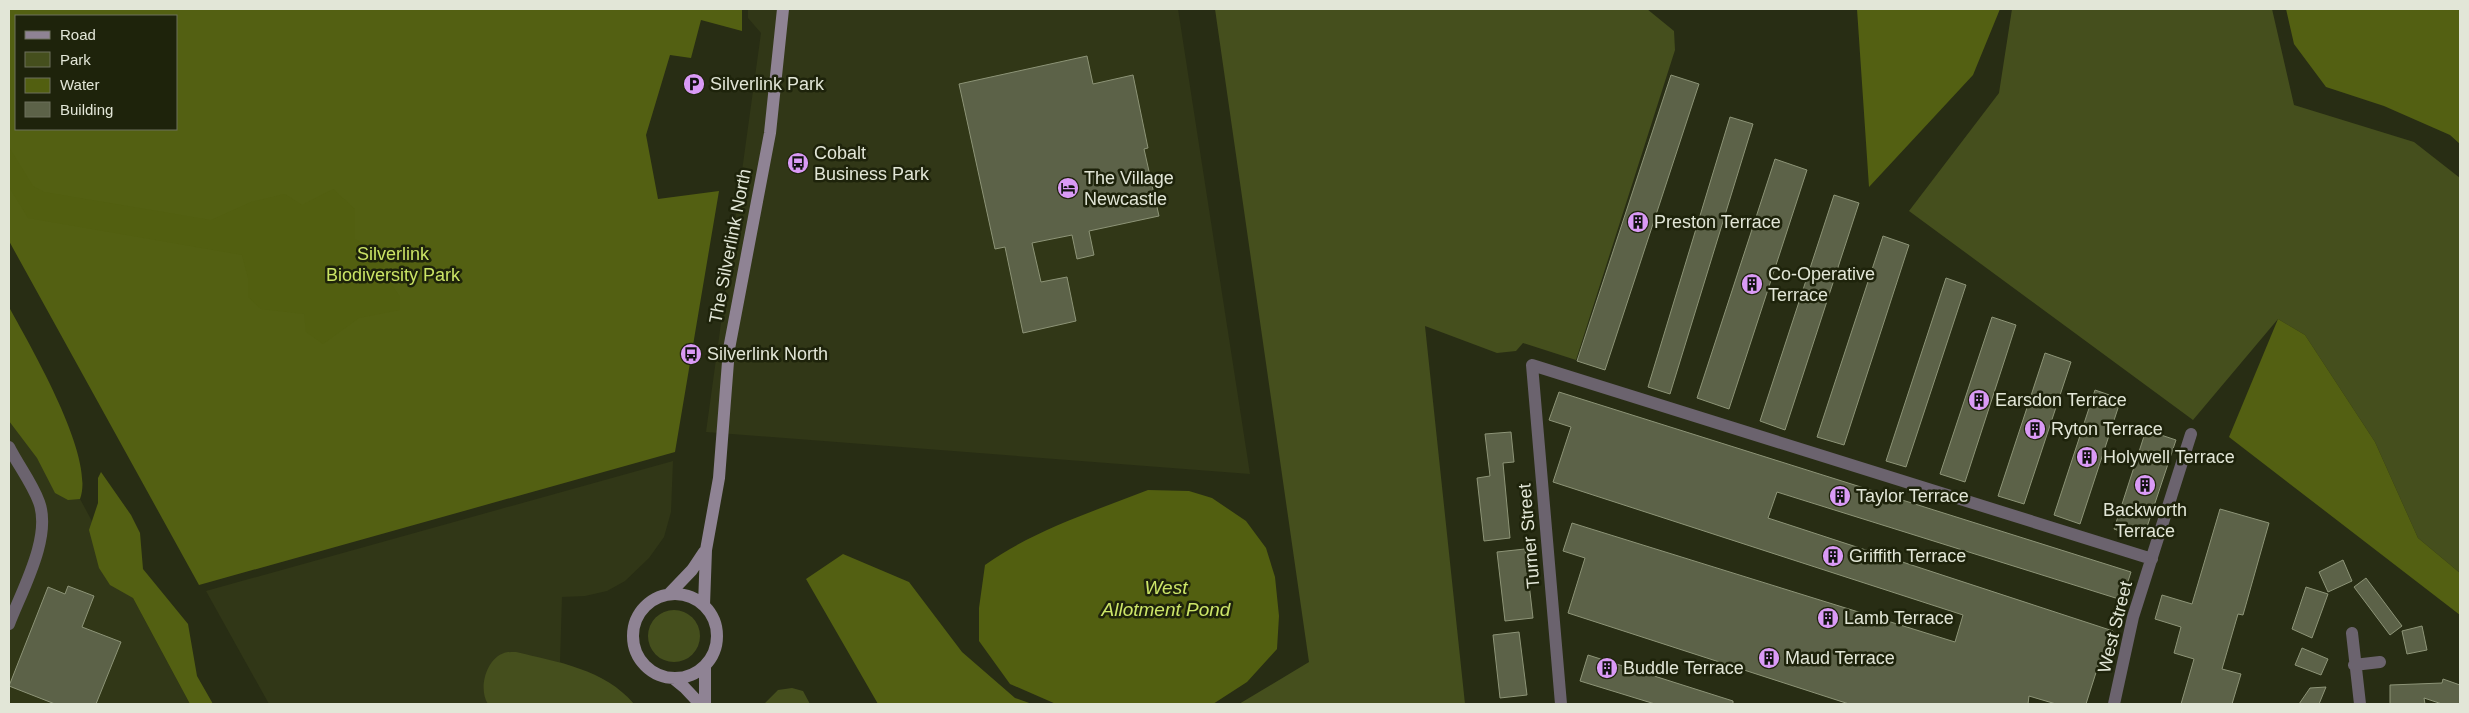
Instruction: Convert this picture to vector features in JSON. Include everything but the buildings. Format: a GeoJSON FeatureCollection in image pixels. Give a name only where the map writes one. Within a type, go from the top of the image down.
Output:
{"type":"FeatureCollection","features":[{"type":"Feature","properties":{"kind":"street","name":"The Silverlink North"},"geometry":{"type":"LineString","coordinates":[[704,605],[706,550],[719,478],[722,426],[732,328],[770,133],[783,9]]}},
{"type":"Feature","properties":{"kind":"street","name":"Turner Street"},"geometry":{"type":"LineString","coordinates":[[1561,704],[1532,365],[2152,559]]}},
{"type":"Feature","properties":{"kind":"street"},"geometry":{"type":"LineString","coordinates":[[2152,559],[2191,434]]}},
{"type":"Feature","properties":{"kind":"street"},"geometry":{"type":"LineString","coordinates":[[9,447],[39,502],[42,523],[40,543],[9,624]]}},
{"type":"Feature","properties":{"kind":"street","name":"The Silverlink North"},"geometry":{"type":"LineString","coordinates":[[669,594],[692,570],[706,550]]}},
{"type":"Feature","properties":{"kind":"street","name":"West Street"},"geometry":{"type":"LineString","coordinates":[[2114,704],[2134,617],[2152,559]]}},
{"type":"Feature","properties":{"kind":"street"},"geometry":{"type":"LineString","coordinates":[[669,594],[688,596],[704,605],[714,620],[717,637],[714,653],[705,666],[690,676],[673,678],[655,674],[637,656],[633,639],[634,624],[644,607],[651,601],[669,594]]}},
{"type":"Feature","properties":{"kind":"street"},"geometry":{"type":"LineString","coordinates":[[2352,633],[2354,665],[2360,704]]}},
{"type":"Feature","properties":{"kind":"street"},"geometry":{"type":"LineString","coordinates":[[2354,665],[2380,662]]}},
{"type":"Feature","properties":{"kind":"street"},"geometry":{"type":"LineString","coordinates":[[705,666],[705,704]]}},
{"type":"Feature","properties":{"kind":"street"},"geometry":{"type":"LineString","coordinates":[[673,678],[700,704]]}},
{"type":"Feature","properties":{"kind":"shaded area"},"geometry":{"type":"Polygon","coordinates":[[[748,9],[1178,9],[1250,474],[706,432],[761,33],[748,18],[748,9]]]}},
{"type":"Feature","properties":{"kind":"shaded area"},"geometry":{"type":"Polygon","coordinates":[[[9,366],[133,598],[190,704],[9,704],[9,366]]]}},
{"type":"Feature","properties":{"kind":"shaded area"},"geometry":{"type":"Polygon","coordinates":[[[673,461],[671,512],[664,537],[649,558],[625,581],[607,591],[585,596],[562,597],[560,662],[601,678],[627,696],[634,704],[269,704],[206,591],[673,461]]]}},
{"type":"Feature","properties":{"kind":"green space","name":"Silverlink Biodiversity Park"},"geometry":{"type":"Polygon","coordinates":[[[9,9],[742,9],[742,31],[701,20],[691,58],[670,55],[646,135],[658,199],[719,191],[675,452],[199,585],[9,241],[9,9]]]}},
{"type":"Feature","properties":{"kind":"green space"},"geometry":{"type":"Polygon","coordinates":[[[1215,9],[1647,9],[1674,31],[1675,50],[1576,360],[1523,343],[1516,351],[1497,353],[1425,326],[1465,704],[1239,704],[1309,662],[1215,9]]]}},
{"type":"Feature","properties":{"kind":"green space"},"geometry":{"type":"Polygon","coordinates":[[[1857,9],[2000,9],[1973,75],[1869,187],[1857,9]]]}},
{"type":"Feature","properties":{"kind":"green space"},"geometry":{"type":"Polygon","coordinates":[[[2012,9],[2272,9],[2294,105],[2414,142],[2460,178],[2460,573],[2418,538],[2375,442],[2305,335],[2278,319],[2193,420],[1909,211],[1999,93],[2012,9]]]}},
{"type":"Feature","properties":{"kind":"green space"},"geometry":{"type":"Polygon","coordinates":[[[2286,9],[2460,9],[2460,144],[2450,135],[2384,106],[2326,87],[2294,44],[2286,9]]]}},
{"type":"Feature","properties":{"kind":"green space"},"geometry":{"type":"Polygon","coordinates":[[[9,307],[45,374],[70,430],[79,457],[82,480],[80,499],[68,500],[55,493],[37,458],[9,421],[9,307]]]}},
{"type":"Feature","properties":{"kind":"green space"},"geometry":{"type":"Polygon","coordinates":[[[2278,319],[2305,335],[2375,442],[2418,538],[2460,573],[2460,615],[2229,437],[2278,319]]]}},
{"type":"Feature","properties":{"kind":"green space"},"geometry":{"type":"Polygon","coordinates":[[[101,472],[131,515],[140,533],[143,569],[188,624],[197,676],[213,704],[190,704],[133,598],[110,585],[99,568],[89,530],[98,503],[98,478],[101,472]]]}},
{"type":"Feature","properties":{"kind":"green space"},"geometry":{"type":"Polygon","coordinates":[[[843,554],[909,582],[962,652],[1015,698],[1032,704],[878,704],[806,579],[843,554]]]}},
{"type":"Feature","properties":{"kind":"green space"},"geometry":{"type":"Polygon","coordinates":[[[669,610],[679,610],[688,614],[696,622],[700,636],[696,650],[688,658],[679,662],[669,662],[660,658],[652,650],[648,641],[648,631],[652,622],[660,614],[669,610]]]}},
{"type":"Feature","properties":{"kind":"green space"},"geometry":{"type":"Polygon","coordinates":[[[516,652],[564,664],[595,675],[622,692],[634,704],[488,704],[485,698],[484,683],[488,668],[498,656],[516,652]]]}},
{"type":"Feature","properties":{"kind":"green space"},"geometry":{"type":"Polygon","coordinates":[[[792,688],[803,691],[810,704],[764,704],[778,690],[792,688]]]}},
{"type":"Feature","properties":{"kind":"water"},"geometry":{"type":"Polygon","coordinates":[[[9,147],[33,186],[44,192],[211,220],[251,202],[285,194],[302,205],[333,189],[355,209],[355,239],[382,253],[385,274],[400,297],[400,310],[359,318],[323,344],[306,332],[304,314],[261,309],[248,297],[248,278],[242,255],[28,218],[9,187],[9,147]]]}},
{"type":"Feature","properties":{"kind":"water","name":"West Allotment Pond"},"geometry":{"type":"Polygon","coordinates":[[[1148,490],[1189,491],[1212,498],[1246,521],[1266,548],[1275,577],[1279,616],[1277,649],[1247,682],[1213,704],[1056,704],[1010,684],[979,641],[979,608],[985,565],[1043,532],[1148,490]]]}},
{"type":"Feature","properties":{"kind":"place","name":"Silverlink Park"},"geometry":{"type":"Point","coordinates":[694,84]}},
{"type":"Feature","properties":{"kind":"place","name":"Cobalt Business Park"},"geometry":{"type":"Point","coordinates":[798,163]}},
{"type":"Feature","properties":{"kind":"place","name":"The Village Newcastle"},"geometry":{"type":"Point","coordinates":[1068,188]}},
{"type":"Feature","properties":{"kind":"place","name":"Preston Terrace"},"geometry":{"type":"Point","coordinates":[1638,222]}},
{"type":"Feature","properties":{"kind":"place","name":"Co-Operative Terrace"},"geometry":{"type":"Point","coordinates":[1752,284]}},
{"type":"Feature","properties":{"kind":"place","name":"Silverlink North"},"geometry":{"type":"Point","coordinates":[691,354]}},
{"type":"Feature","properties":{"kind":"place","name":"Earsdon Terrace"},"geometry":{"type":"Point","coordinates":[1979,400]}},
{"type":"Feature","properties":{"kind":"place","name":"Ryton Terrace"},"geometry":{"type":"Point","coordinates":[2035,429]}},
{"type":"Feature","properties":{"kind":"place","name":"Holywell Terrace"},"geometry":{"type":"Point","coordinates":[2087,457]}},
{"type":"Feature","properties":{"kind":"place","name":"Backworth Terrace"},"geometry":{"type":"Point","coordinates":[2145,485]}},
{"type":"Feature","properties":{"kind":"place","name":"Taylor Terrace"},"geometry":{"type":"Point","coordinates":[1840,496]}},
{"type":"Feature","properties":{"kind":"place","name":"Griffith Terrace"},"geometry":{"type":"Point","coordinates":[1833,556]}},
{"type":"Feature","properties":{"kind":"place","name":"Lamb Terrace"},"geometry":{"type":"Point","coordinates":[1828,618]}},
{"type":"Feature","properties":{"kind":"place","name":"Maud Terrace"},"geometry":{"type":"Point","coordinates":[1769,658]}},
{"type":"Feature","properties":{"kind":"place","name":"Buddle Terrace"},"geometry":{"type":"Point","coordinates":[1607,668]}}]}
